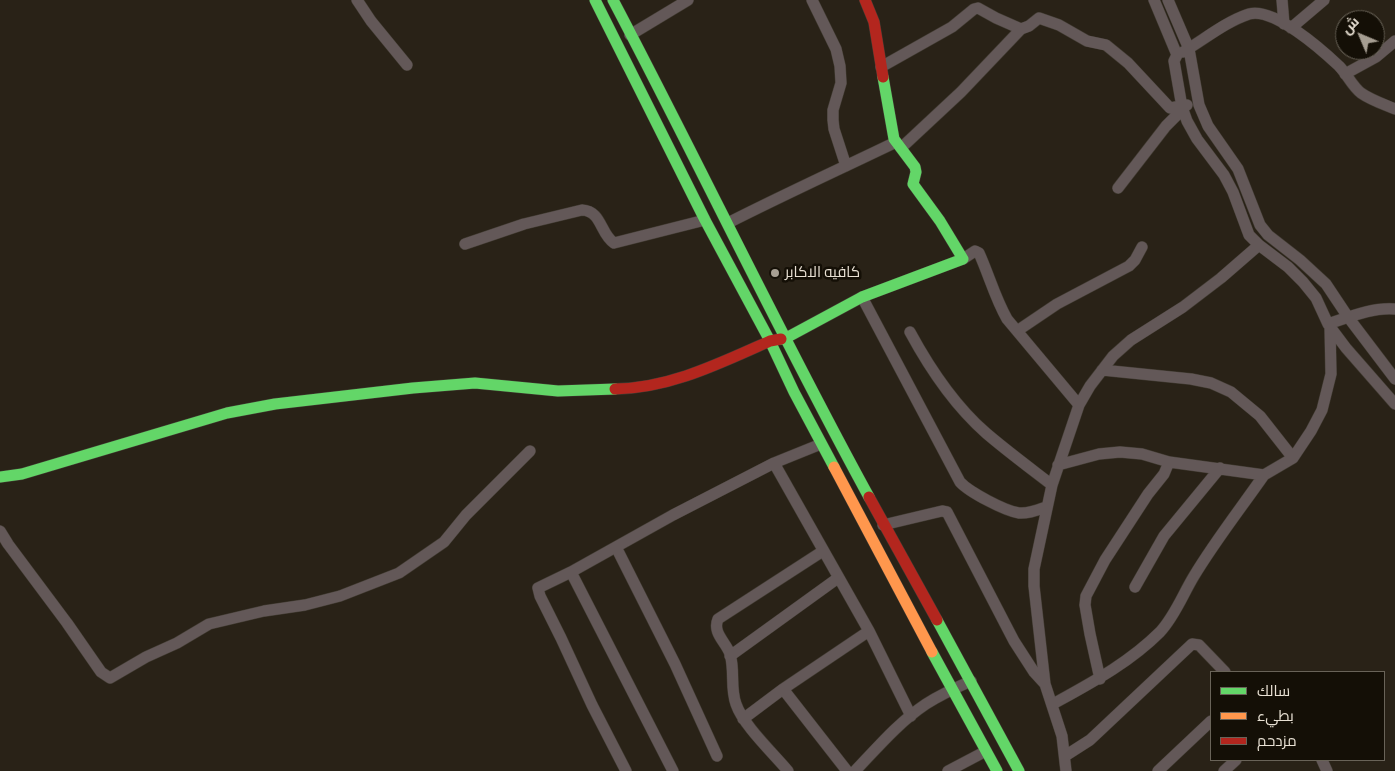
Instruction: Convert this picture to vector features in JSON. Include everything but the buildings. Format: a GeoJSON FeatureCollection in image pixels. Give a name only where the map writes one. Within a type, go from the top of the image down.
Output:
{"type":"FeatureCollection","features":[{"type":"Feature","properties":{"kind":"main road"},"geometry":{"type":"LineString","coordinates":[[595,0],[705,220],[770,341],[821,444],[952,690],[998,771]]}},
{"type":"Feature","properties":{"kind":"main road"},"geometry":{"type":"LineString","coordinates":[[613,0],[728,223],[816,400],[883,526],[971,681],[1019,771]]}},
{"type":"Feature","properties":{"kind":"main road"},"geometry":{"type":"LineString","coordinates":[[0,477],[22,474],[212,417],[251,408],[475,382],[558,391],[634,389],[668,383],[690,376],[770,341],[786,338],[862,296],[910,278],[934,272],[963,259],[940,221],[913,184],[915,168],[892,134],[874,22],[865,0]]}},
{"type":"Feature","properties":{"kind":"street"},"geometry":{"type":"LineString","coordinates":[[357,0],[371,21],[408,65]]}},
{"type":"Feature","properties":{"kind":"street"},"geometry":{"type":"LineString","coordinates":[[630,34],[688,0]]}},
{"type":"Feature","properties":{"kind":"street"},"geometry":{"type":"LineString","coordinates":[[812,0],[836,49],[840,66],[841,83],[833,110],[833,120],[846,166]]}},
{"type":"Feature","properties":{"kind":"street"},"geometry":{"type":"LineString","coordinates":[[1154,0],[1178,55]]}},
{"type":"Feature","properties":{"kind":"street"},"geometry":{"type":"LineString","coordinates":[[1168,0],[1189,49],[1199,102],[1208,126],[1238,169],[1260,225],[1268,235],[1300,260],[1326,284],[1348,317],[1395,379]]}},
{"type":"Feature","properties":{"kind":"street"},"geometry":{"type":"LineString","coordinates":[[1282,0],[1287,26]]}},
{"type":"Feature","properties":{"kind":"street"},"geometry":{"type":"LineString","coordinates":[[1287,26],[1324,0]]}},
{"type":"Feature","properties":{"kind":"street"},"geometry":{"type":"LineString","coordinates":[[882,67],[952,28],[974,9],[978,8],[1001,21],[1021,28]]}},
{"type":"Feature","properties":{"kind":"street"},"geometry":{"type":"LineString","coordinates":[[1395,109],[1359,92],[1346,74],[1314,43],[1263,13],[1250,14],[1209,34],[1178,55],[1174,61],[1182,108],[1197,139],[1224,175],[1233,192],[1249,235],[1303,282],[1316,298],[1329,325],[1346,348],[1395,404]]}},
{"type":"Feature","properties":{"kind":"street"},"geometry":{"type":"LineString","coordinates":[[728,223],[799,187],[898,145],[962,92],[1021,28],[1029,26],[1039,18],[1087,41],[1106,45],[1128,63],[1170,108],[1182,108],[1199,102]]}},
{"type":"Feature","properties":{"kind":"street"},"geometry":{"type":"LineString","coordinates":[[1346,74],[1376,57],[1395,41]]}},
{"type":"Feature","properties":{"kind":"street"},"geometry":{"type":"LineString","coordinates":[[1118,188],[1182,108]]}},
{"type":"Feature","properties":{"kind":"street"},"geometry":{"type":"LineString","coordinates":[[465,244],[524,224],[582,210],[589,210],[597,217],[607,237],[614,243],[705,220]]}},
{"type":"Feature","properties":{"kind":"street"},"geometry":{"type":"LineString","coordinates":[[1066,771],[1062,736],[1045,684],[1034,586],[1034,569],[1052,485],[1079,404],[1113,356],[1131,340],[1183,307],[1221,278],[1259,245]]}},
{"type":"Feature","properties":{"kind":"street"},"geometry":{"type":"LineString","coordinates":[[1017,331],[1057,304],[1129,266],[1135,260],[1142,247]]}},
{"type":"Feature","properties":{"kind":"street"},"geometry":{"type":"LineString","coordinates":[[963,259],[975,251],[979,253],[1000,306],[1017,331],[1079,404]]}},
{"type":"Feature","properties":{"kind":"street"},"geometry":{"type":"LineString","coordinates":[[862,296],[950,466],[965,488],[1021,514],[1046,507]]}},
{"type":"Feature","properties":{"kind":"street"},"geometry":{"type":"LineString","coordinates":[[1329,325],[1348,317],[1394,307]]}},
{"type":"Feature","properties":{"kind":"street"},"geometry":{"type":"LineString","coordinates":[[1053,704],[1100,679],[1141,649],[1162,630],[1195,575],[1264,475],[1293,458],[1315,424],[1327,394],[1331,374],[1329,325]]}},
{"type":"Feature","properties":{"kind":"street"},"geometry":{"type":"LineString","coordinates":[[910,332],[947,390],[964,410],[985,432],[1052,485]]}},
{"type":"Feature","properties":{"kind":"street"},"geometry":{"type":"LineString","coordinates":[[1102,370],[1191,379],[1211,383],[1231,392],[1260,416],[1293,458]]}},
{"type":"Feature","properties":{"kind":"street"},"geometry":{"type":"LineString","coordinates":[[626,771],[538,588],[774,463],[821,444]]}},
{"type":"Feature","properties":{"kind":"street"},"geometry":{"type":"LineString","coordinates":[[0,531],[101,672],[110,678],[146,657],[177,643],[208,624],[264,611],[305,606],[340,596],[399,573],[444,542],[466,515],[530,451]]}},
{"type":"Feature","properties":{"kind":"street"},"geometry":{"type":"LineString","coordinates":[[1058,466],[1099,454],[1120,452],[1142,454],[1169,462],[1264,475]]}},
{"type":"Feature","properties":{"kind":"street"},"geometry":{"type":"LineString","coordinates":[[1100,679],[1085,605],[1086,596],[1106,560],[1148,494],[1164,474],[1169,462]]}},
{"type":"Feature","properties":{"kind":"street"},"geometry":{"type":"LineString","coordinates":[[774,463],[869,631],[911,716]]}},
{"type":"Feature","properties":{"kind":"street"},"geometry":{"type":"LineString","coordinates":[[1135,587],[1164,536],[1220,468]]}},
{"type":"Feature","properties":{"kind":"street"},"geometry":{"type":"LineString","coordinates":[[883,526],[942,510],[947,512],[1014,641],[1034,672],[1045,684]]}},
{"type":"Feature","properties":{"kind":"street"},"geometry":{"type":"LineString","coordinates":[[616,547],[675,664],[717,756]]}},
{"type":"Feature","properties":{"kind":"street"},"geometry":{"type":"LineString","coordinates":[[788,771],[743,719],[732,689],[730,656],[716,629],[718,619],[823,551]]}},
{"type":"Feature","properties":{"kind":"street"},"geometry":{"type":"LineString","coordinates":[[571,572],[673,771]]}},
{"type":"Feature","properties":{"kind":"street"},"geometry":{"type":"LineString","coordinates":[[730,656],[838,578]]}},
{"type":"Feature","properties":{"kind":"street"},"geometry":{"type":"LineString","coordinates":[[743,719],[783,688],[869,631]]}},
{"type":"Feature","properties":{"kind":"street"},"geometry":{"type":"LineString","coordinates":[[1065,756],[1090,740],[1192,644],[1199,645],[1224,671]]}},
{"type":"Feature","properties":{"kind":"street"},"geometry":{"type":"LineString","coordinates":[[855,771],[924,705],[971,681]]}},
{"type":"Feature","properties":{"kind":"street"},"geometry":{"type":"LineString","coordinates":[[783,688],[847,771]]}},
{"type":"Feature","properties":{"kind":"street"},"geometry":{"type":"LineString","coordinates":[[1158,771],[1210,722]]}},
{"type":"Feature","properties":{"kind":"street"},"geometry":{"type":"LineString","coordinates":[[948,771],[986,751]]}},
{"type":"Feature","properties":{"kind":"street"},"geometry":{"type":"LineString","coordinates":[[1224,771],[1235,761]]}},
{"type":"Feature","properties":{"kind":"traffic: fast"},"geometry":{"type":"LineString","coordinates":[[595,0],[705,220],[770,341],[794,392],[834,467]]}},
{"type":"Feature","properties":{"kind":"traffic: fast"},"geometry":{"type":"LineString","coordinates":[[613,0],[803,373],[869,497]]}},
{"type":"Feature","properties":{"kind":"traffic: fast"},"geometry":{"type":"LineString","coordinates":[[781,339],[862,297],[963,259],[940,221],[913,184],[916,172],[915,167],[894,139],[883,77]]}},
{"type":"Feature","properties":{"kind":"traffic: fast"},"geometry":{"type":"LineString","coordinates":[[0,477],[22,474],[227,413],[275,404],[413,388],[475,383],[558,391],[615,389]]}},
{"type":"Feature","properties":{"kind":"traffic: fast"},"geometry":{"type":"LineString","coordinates":[[937,620],[1019,771]]}},
{"type":"Feature","properties":{"kind":"traffic: fast"},"geometry":{"type":"LineString","coordinates":[[932,652],[997,771]]}},
{"type":"Feature","properties":{"kind":"traffic: slow"},"geometry":{"type":"LineString","coordinates":[[834,467],[932,652]]}},
{"type":"Feature","properties":{"kind":"traffic: jam"},"geometry":{"type":"LineString","coordinates":[[865,0],[874,22],[883,77]]}},
{"type":"Feature","properties":{"kind":"traffic: jam"},"geometry":{"type":"LineString","coordinates":[[615,389],[636,388],[695,373],[770,341],[781,339]]}},
{"type":"Feature","properties":{"kind":"traffic: jam"},"geometry":{"type":"LineString","coordinates":[[869,497],[937,620]]}},
{"type":"Feature","properties":{"kind":"place","name":"كافيه الاكابر"},"geometry":{"type":"Point","coordinates":[775,273]}}]}
